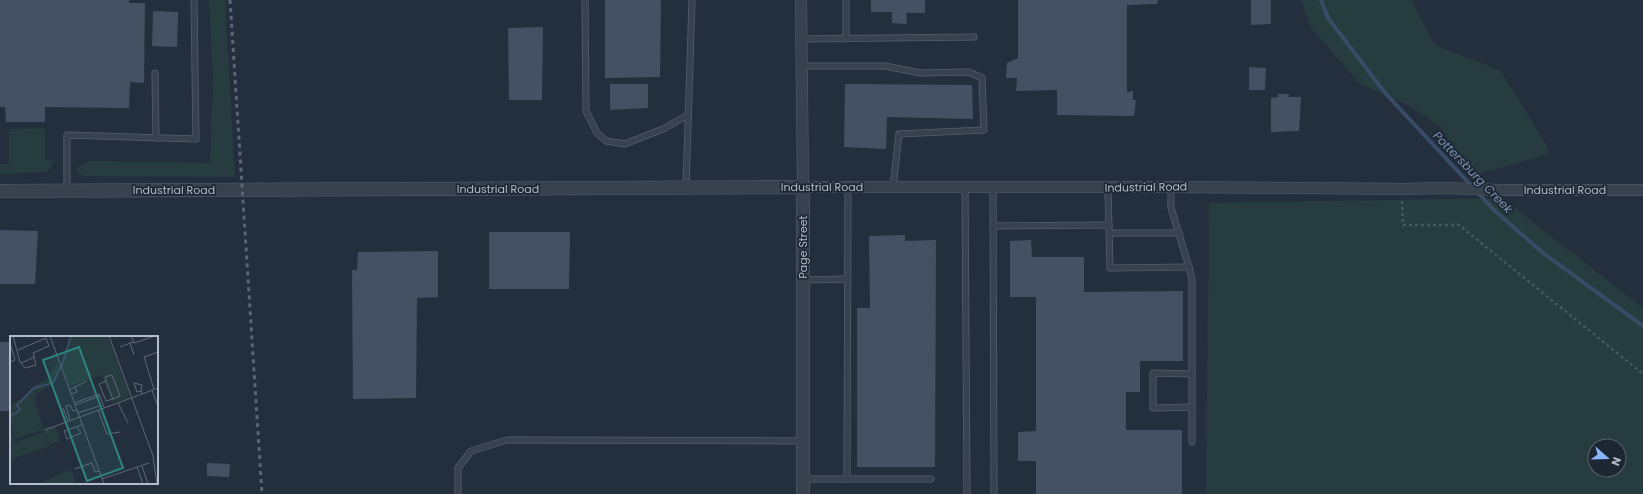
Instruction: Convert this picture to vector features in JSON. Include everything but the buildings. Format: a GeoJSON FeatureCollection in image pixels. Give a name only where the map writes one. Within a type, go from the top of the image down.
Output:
{"type":"FeatureCollection","features":[{"type":"Feature","properties":{"kind":"street","name":"Page Street"},"geometry":{"type":"LineString","coordinates":[[801,0],[803,187],[803,494]]}},
{"type":"Feature","properties":{"kind":"street","name":"Industrial Road"},"geometry":{"type":"LineString","coordinates":[[0,191],[848,186],[1643,190]]}},
{"type":"Feature","properties":{"kind":"lane"},"geometry":{"type":"LineString","coordinates":[[67,191],[67,135],[196,139],[194,0]]}},
{"type":"Feature","properties":{"kind":"lane"},"geometry":{"type":"LineString","coordinates":[[586,0],[586,111],[597,133],[606,141],[624,144],[663,129],[688,115]]}},
{"type":"Feature","properties":{"kind":"lane"},"geometry":{"type":"LineString","coordinates":[[686,188],[692,0]]}},
{"type":"Feature","properties":{"kind":"lane"},"geometry":{"type":"LineString","coordinates":[[846,0],[846,39]]}},
{"type":"Feature","properties":{"kind":"lane"},"geometry":{"type":"LineString","coordinates":[[801,39],[974,37]]}},
{"type":"Feature","properties":{"kind":"lane"},"geometry":{"type":"LineString","coordinates":[[802,66],[885,66],[920,73],[969,72],[982,78],[984,130],[899,134],[893,187]]}},
{"type":"Feature","properties":{"kind":"lane"},"geometry":{"type":"LineString","coordinates":[[155,73],[156,138]]}},
{"type":"Feature","properties":{"kind":"lane"},"geometry":{"type":"LineString","coordinates":[[847,479],[848,186]]}},
{"type":"Feature","properties":{"kind":"lane"},"geometry":{"type":"LineString","coordinates":[[965,187],[967,494]]}},
{"type":"Feature","properties":{"kind":"lane"},"geometry":{"type":"LineString","coordinates":[[993,187],[994,494]]}},
{"type":"Feature","properties":{"kind":"lane"},"geometry":{"type":"LineString","coordinates":[[1171,187],[1171,208],[1192,280],[1192,442]]}},
{"type":"Feature","properties":{"kind":"lane"},"geometry":{"type":"LineString","coordinates":[[1108,188],[1110,268],[1189,267]]}},
{"type":"Feature","properties":{"kind":"lane"},"geometry":{"type":"LineString","coordinates":[[993,226],[1109,225]]}},
{"type":"Feature","properties":{"kind":"lane"},"geometry":{"type":"LineString","coordinates":[[1110,233],[1179,233]]}},
{"type":"Feature","properties":{"kind":"lane"},"geometry":{"type":"LineString","coordinates":[[803,280],[848,279]]}},
{"type":"Feature","properties":{"kind":"lane"},"geometry":{"type":"LineString","coordinates":[[1192,374],[1153,373],[1153,408],[1192,407]]}},
{"type":"Feature","properties":{"kind":"lane"},"geometry":{"type":"LineString","coordinates":[[458,494],[458,468],[472,451],[506,440],[803,441]]}},
{"type":"Feature","properties":{"kind":"lane"},"geometry":{"type":"LineString","coordinates":[[803,479],[931,479]]}},
{"type":"Feature","properties":{"kind":"path"},"geometry":{"type":"LineString","coordinates":[[1402,189],[1403,225],[1459,225],[1643,374]]}},
{"type":"Feature","properties":{"kind":"green space"},"geometry":{"type":"Polygon","coordinates":[[[209,0],[225,0],[235,177],[84,176],[76,172],[78,166],[89,161],[210,163],[213,81],[209,0]]]}},
{"type":"Feature","properties":{"kind":"green space"},"geometry":{"type":"Polygon","coordinates":[[[1301,0],[1411,0],[1435,45],[1501,71],[1547,146],[1549,154],[1470,176],[1440,126],[1408,105],[1360,84],[1311,28],[1301,0]]]}},
{"type":"Feature","properties":{"kind":"green space"},"geometry":{"type":"Polygon","coordinates":[[[45,128],[45,160],[56,161],[47,172],[0,174],[0,164],[9,164],[9,129],[45,128]]]}},
{"type":"Feature","properties":{"kind":"green space"},"geometry":{"type":"Polygon","coordinates":[[[1502,198],[1643,308],[1643,494],[1206,494],[1209,203],[1502,198]]]}},
{"type":"Feature","properties":{"kind":"waterway","name":"Pottersburg Creek"},"geometry":{"type":"LineString","coordinates":[[1321,0],[1328,18],[1386,94],[1494,210],[1543,253],[1643,326]]}},
{"type":"Feature","properties":{"kind":"railway"},"geometry":{"type":"LineString","coordinates":[[230,0],[262,494]]}}]}
